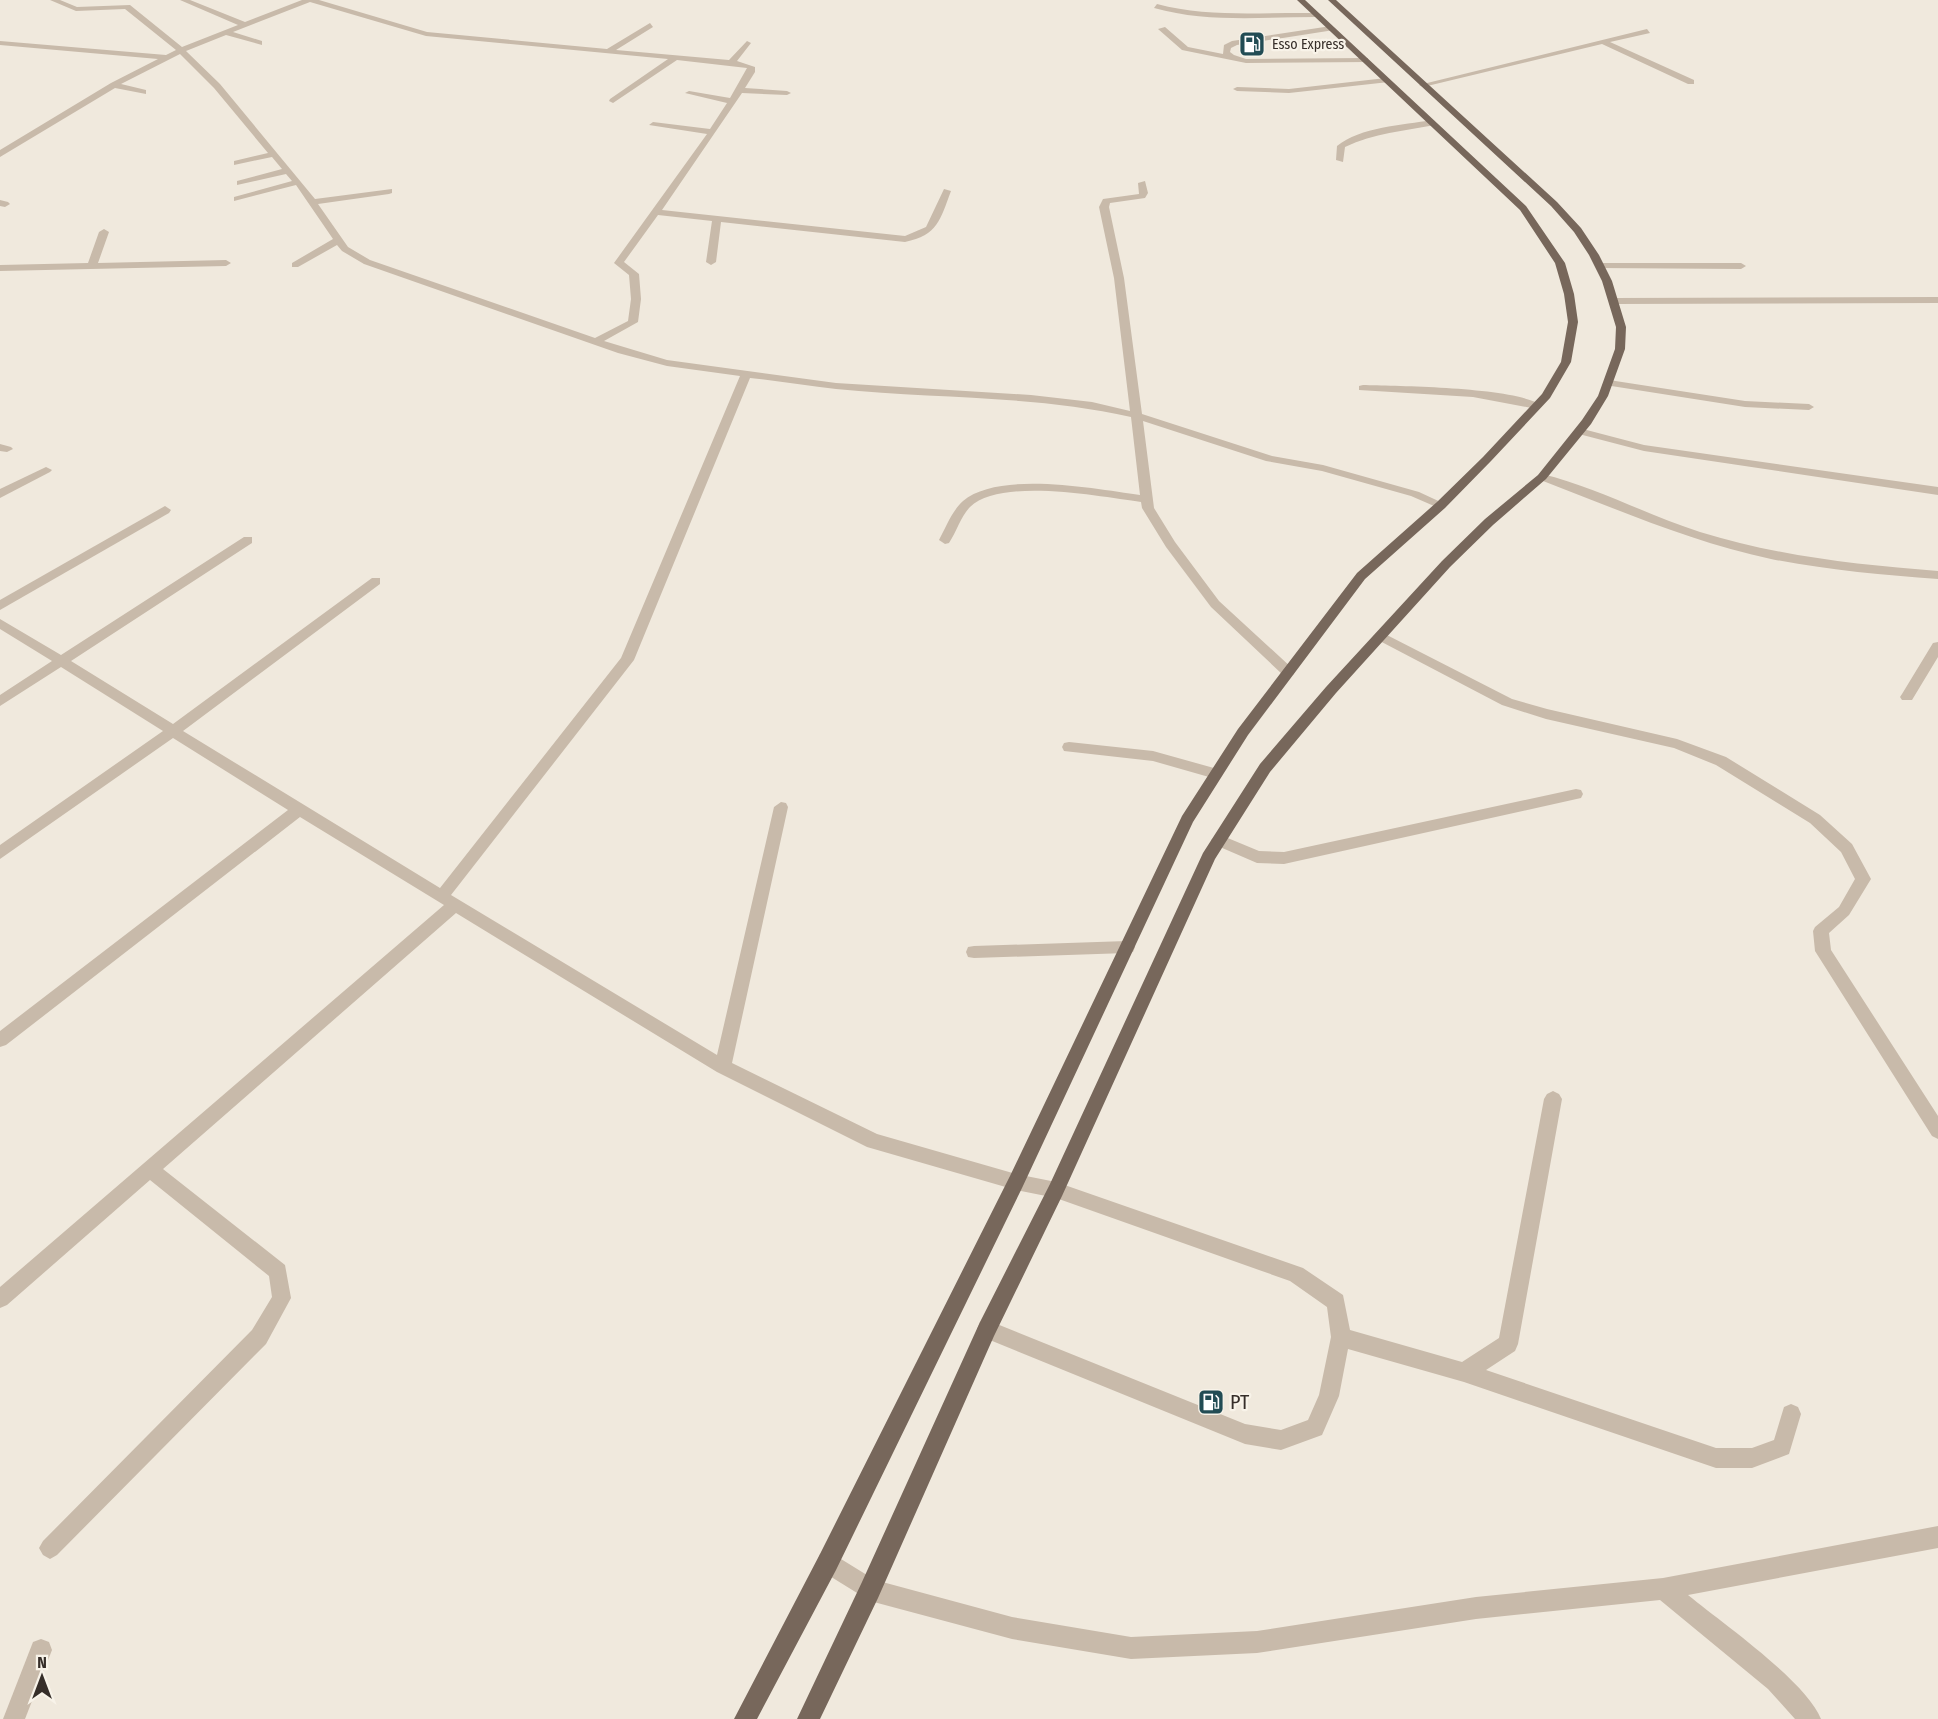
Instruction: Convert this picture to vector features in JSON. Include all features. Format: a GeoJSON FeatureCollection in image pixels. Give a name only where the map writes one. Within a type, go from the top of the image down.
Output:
{"type":"FeatureCollection","features":[{"type":"Feature","properties":{"kind":"main road"},"geometry":{"type":"LineString","coordinates":[[745,1719],[828,1562],[1016,1182],[1187,820],[1242,732],[1361,576],[1441,505],[1537,406],[1546,396],[1566,362],[1572,322],[1569,294],[1560,263],[1523,208],[1301,0]]}},
{"type":"Feature","properties":{"kind":"main road"},"geometry":{"type":"LineString","coordinates":[[808,1719],[870,1590],[987,1329],[1056,1190],[1208,857],[1218,840],[1264,768],[1446,564],[1489,522],[1542,477],[1580,431],[1609,383],[1620,349],[1620,327],[1614,301],[1600,266],[1578,230],[1554,204],[1332,0]]}},
{"type":"Feature","properties":{"kind":"street"},"geometry":{"type":"LineString","coordinates":[[54,0],[76,9],[127,7],[181,50],[217,86],[297,182],[353,256],[367,262],[595,342],[668,363],[836,386],[1031,398],[1092,405],[1135,415],[1270,459],[1323,468],[1415,494],[1441,505]]}},
{"type":"Feature","properties":{"kind":"street"},"geometry":{"type":"LineString","coordinates":[[184,0],[242,24]]}},
{"type":"Feature","properties":{"kind":"street"},"geometry":{"type":"LineString","coordinates":[[0,154],[114,85],[166,57],[303,1],[426,34],[676,57],[751,67],[751,72],[712,132],[619,263],[634,274],[636,299],[633,322],[595,342]]}},
{"type":"Feature","properties":{"kind":"street"},"geometry":{"type":"LineString","coordinates":[[1157,6],[1168,10],[1194,13],[1317,15]]}},
{"type":"Feature","properties":{"kind":"street"},"geometry":{"type":"LineString","coordinates":[[609,51],[650,25]]}},
{"type":"Feature","properties":{"kind":"street"},"geometry":{"type":"LineString","coordinates":[[1231,57],[1226,52],[1227,46],[1235,43],[1331,28]]}},
{"type":"Feature","properties":{"kind":"street"},"geometry":{"type":"LineString","coordinates":[[1162,29],[1174,44],[1184,50],[1246,61],[1365,60]]}},
{"type":"Feature","properties":{"kind":"street"},"geometry":{"type":"LineString","coordinates":[[1423,85],[1647,31]]}},
{"type":"Feature","properties":{"kind":"street"},"geometry":{"type":"LineString","coordinates":[[224,32],[259,43]]}},
{"type":"Feature","properties":{"kind":"street"},"geometry":{"type":"LineString","coordinates":[[1603,42],[1691,82]]}},
{"type":"Feature","properties":{"kind":"street"},"geometry":{"type":"LineString","coordinates":[[0,43],[166,57]]}},
{"type":"Feature","properties":{"kind":"street"},"geometry":{"type":"LineString","coordinates":[[731,63],[747,43]]}},
{"type":"Feature","properties":{"kind":"street"},"geometry":{"type":"LineString","coordinates":[[612,101],[676,57]]}},
{"type":"Feature","properties":{"kind":"street"},"geometry":{"type":"LineString","coordinates":[[1237,89],[1289,91],[1386,80]]}},
{"type":"Feature","properties":{"kind":"street"},"geometry":{"type":"LineString","coordinates":[[114,85],[143,92]]}},
{"type":"Feature","properties":{"kind":"street"},"geometry":{"type":"LineString","coordinates":[[739,90],[787,93]]}},
{"type":"Feature","properties":{"kind":"street"},"geometry":{"type":"LineString","coordinates":[[689,93],[732,101]]}},
{"type":"Feature","properties":{"kind":"street"},"geometry":{"type":"LineString","coordinates":[[1340,160],[1341,146],[1353,140],[1389,130],[1432,123]]}},
{"type":"Feature","properties":{"kind":"street"},"geometry":{"type":"LineString","coordinates":[[653,125],[712,132]]}},
{"type":"Feature","properties":{"kind":"street"},"geometry":{"type":"LineString","coordinates":[[237,163],[273,154]]}},
{"type":"Feature","properties":{"kind":"street"},"geometry":{"type":"LineString","coordinates":[[240,183],[287,171]]}},
{"type":"Feature","properties":{"kind":"street"},"geometry":{"type":"LineString","coordinates":[[237,199],[297,182]]}},
{"type":"Feature","properties":{"kind":"street"},"geometry":{"type":"LineString","coordinates":[[1142,183],[1144,193],[1142,196],[1106,201],[1104,207],[1119,278],[1148,508],[1170,544],[1215,604],[1288,672]]}},
{"type":"Feature","properties":{"kind":"street"},"geometry":{"type":"LineString","coordinates":[[312,202],[389,191]]}},
{"type":"Feature","properties":{"kind":"street"},"geometry":{"type":"LineString","coordinates":[[655,212],[830,232],[914,238],[922,237],[930,230],[948,191]]}},
{"type":"Feature","properties":{"kind":"street"},"geometry":{"type":"LineString","coordinates":[[711,262],[717,219]]}},
{"type":"Feature","properties":{"kind":"street"},"geometry":{"type":"LineString","coordinates":[[92,266],[104,232]]}},
{"type":"Feature","properties":{"kind":"street"},"geometry":{"type":"LineString","coordinates":[[295,265],[339,240]]}},
{"type":"Feature","properties":{"kind":"street"},"geometry":{"type":"LineString","coordinates":[[0,268],[226,263]]}},
{"type":"Feature","properties":{"kind":"street"},"geometry":{"type":"LineString","coordinates":[[1600,266],[1741,266]]}},
{"type":"Feature","properties":{"kind":"street"},"geometry":{"type":"LineString","coordinates":[[1614,301],[1938,300]]}},
{"type":"Feature","properties":{"kind":"street"},"geometry":{"type":"LineString","coordinates":[[0,1299],[151,1170],[448,900],[627,660],[746,375]]}},
{"type":"Feature","properties":{"kind":"street"},"geometry":{"type":"LineString","coordinates":[[1609,383],[1745,404],[1809,407]]}},
{"type":"Feature","properties":{"kind":"street"},"geometry":{"type":"LineString","coordinates":[[1363,388],[1473,394],[1510,398],[1537,406]]}},
{"type":"Feature","properties":{"kind":"street"},"geometry":{"type":"LineString","coordinates":[[1580,431],[1644,447],[1938,491]]}},
{"type":"Feature","properties":{"kind":"street"},"geometry":{"type":"LineString","coordinates":[[0,494],[46,470]]}},
{"type":"Feature","properties":{"kind":"street"},"geometry":{"type":"LineString","coordinates":[[1542,477],[1695,534],[1771,555],[1936,577]]}},
{"type":"Feature","properties":{"kind":"street"},"geometry":{"type":"LineString","coordinates":[[945,540],[968,502],[983,495],[1008,489],[1038,487],[1147,499]]}},
{"type":"Feature","properties":{"kind":"street"},"geometry":{"type":"LineString","coordinates":[[0,606],[165,510]]}},
{"type":"Feature","properties":{"kind":"street"},"geometry":{"type":"LineString","coordinates":[[0,700],[61,663],[248,540]]}},
{"type":"Feature","properties":{"kind":"street"},"geometry":{"type":"LineString","coordinates":[[0,853],[172,732],[376,581]]}},
{"type":"Feature","properties":{"kind":"street"},"geometry":{"type":"LineString","coordinates":[[0,623],[299,810],[723,1067],[873,1141],[1016,1182],[1056,1190],[1296,1274],[1336,1302],[1341,1337],[1329,1396],[1315,1428],[1281,1440],[1245,1434],[987,1329]]}},
{"type":"Feature","properties":{"kind":"street"},"geometry":{"type":"LineString","coordinates":[[1381,636],[1507,702],[1546,714],[1677,744],[1721,761],[1823,826],[1847,848],[1863,879],[1844,911],[1821,932],[1823,951],[1938,1131]]}},
{"type":"Feature","properties":{"kind":"street"},"geometry":{"type":"LineString","coordinates":[[1906,698],[1938,646]]}},
{"type":"Feature","properties":{"kind":"street"},"geometry":{"type":"LineString","coordinates":[[1069,747],[1153,756],[1216,774]]}},
{"type":"Feature","properties":{"kind":"street"},"geometry":{"type":"LineString","coordinates":[[1218,840],[1257,857],[1284,858],[1576,794]]}},
{"type":"Feature","properties":{"kind":"street"},"geometry":{"type":"LineString","coordinates":[[723,1067],[781,807]]}},
{"type":"Feature","properties":{"kind":"street"},"geometry":{"type":"LineString","coordinates":[[0,1040],[299,810]]}},
{"type":"Feature","properties":{"kind":"street"},"geometry":{"type":"LineString","coordinates":[[974,952],[1127,947]]}},
{"type":"Feature","properties":{"kind":"street"},"geometry":{"type":"LineString","coordinates":[[1464,1372],[1508,1344],[1553,1099]]}},
{"type":"Feature","properties":{"kind":"street"},"geometry":{"type":"LineString","coordinates":[[50,1548],[259,1337],[282,1298],[278,1271],[151,1170]]}},
{"type":"Feature","properties":{"kind":"street"},"geometry":{"type":"LineString","coordinates":[[1341,1337],[1464,1372],[1716,1458],[1752,1458],[1782,1447],[1791,1414]]}},
{"type":"Feature","properties":{"kind":"street"},"geometry":{"type":"LineString","coordinates":[[828,1562],[870,1590],[1012,1628],[1131,1648],[1257,1641],[1476,1608],[1664,1589],[1938,1537]]}},
{"type":"Feature","properties":{"kind":"street"},"geometry":{"type":"LineString","coordinates":[[1664,1589],[1776,1681],[1810,1719]]}},
{"type":"Feature","properties":{"kind":"street"},"geometry":{"type":"LineString","coordinates":[[14,1719],[41,1650]]}},
{"type":"Feature","properties":{"kind":"place","name":"Esso Express"},"geometry":{"type":"Point","coordinates":[1252,44]}},
{"type":"Feature","properties":{"kind":"place","name":"PT"},"geometry":{"type":"Point","coordinates":[1211,1402]}}]}
